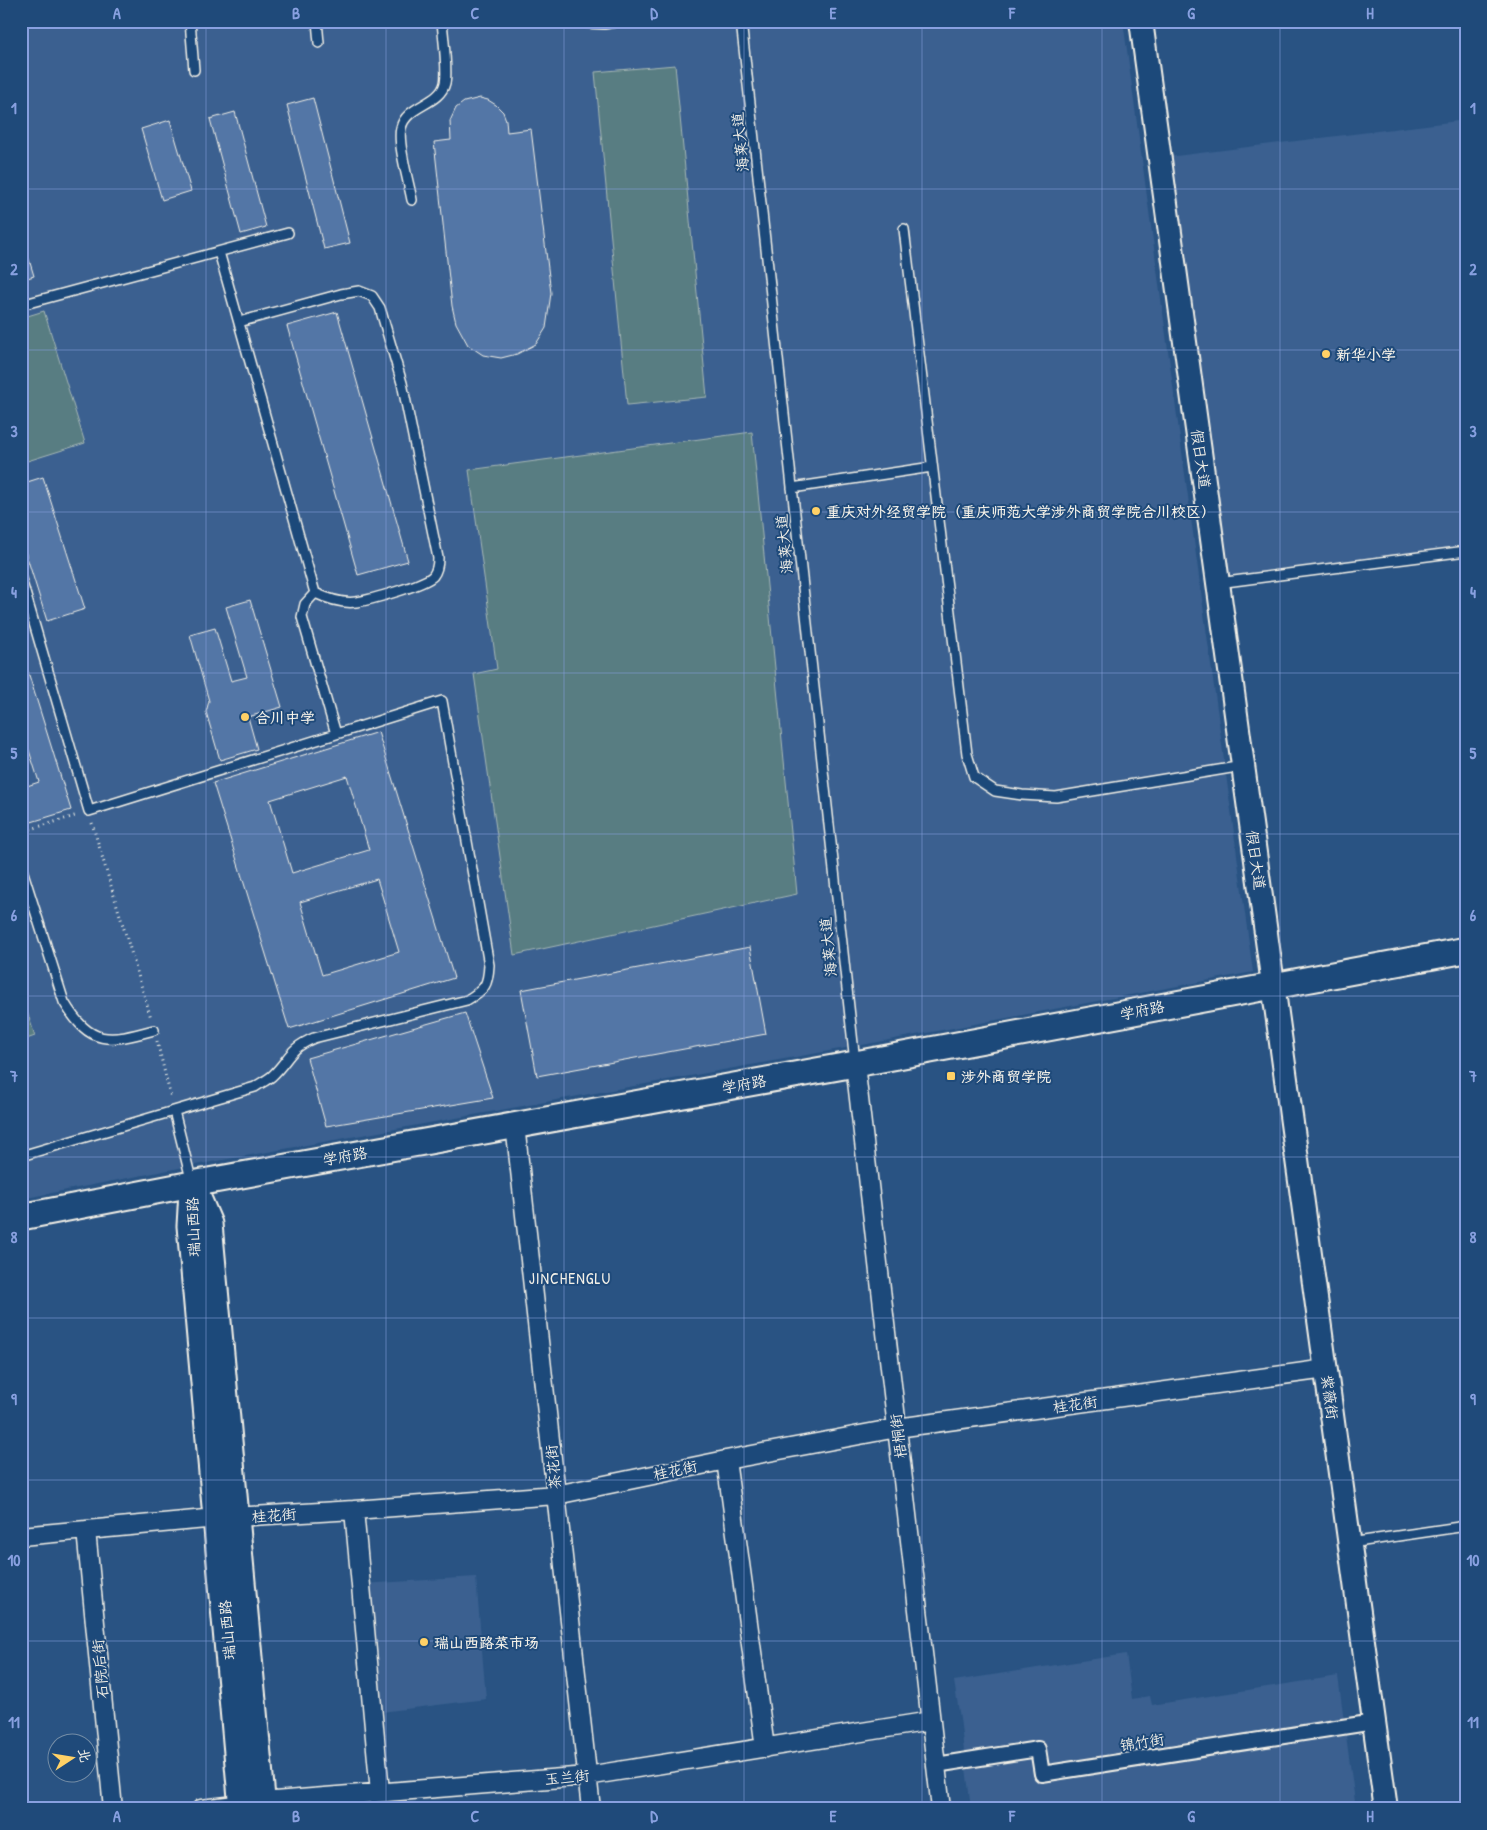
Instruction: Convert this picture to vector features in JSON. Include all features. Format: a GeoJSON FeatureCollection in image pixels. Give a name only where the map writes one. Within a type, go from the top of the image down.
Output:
{"type":"FeatureCollection","features":[{"type":"Feature","properties":{"kind":"main road","name":"学府路"},"geometry":{"type":"LineString","coordinates":[[21,1217],[1466,950]]}},
{"type":"Feature","properties":{"kind":"main road","name":"瑞山西路"},"geometry":{"type":"LineString","coordinates":[[192,1184],[190,1226],[226,1518],[252,1806]]}},
{"type":"Feature","properties":{"kind":"street","name":"假日大道"},"geometry":{"type":"LineString","coordinates":[[1141,21],[1273,986]]}},
{"type":"Feature","properties":{"kind":"street","name":"紫薇街"},"geometry":{"type":"LineString","coordinates":[[1273,986],[1386,1809]]}},
{"type":"Feature","properties":{"kind":"street","name":"梧桐街"},"geometry":{"type":"LineString","coordinates":[[855,1064],[941,1809]]}},
{"type":"Feature","properties":{"kind":"street","name":"茶花街"},"geometry":{"type":"LineString","coordinates":[[515,1125],[591,1809]]}},
{"type":"Feature","properties":{"kind":"street","name":"桂花街"},"geometry":{"type":"LineString","coordinates":[[21,1536],[226,1518],[556,1495],[726,1460],[897,1428],[1326,1369]]}},
{"type":"Feature","properties":{"kind":"street"},"geometry":{"type":"LineString","coordinates":[[726,1460],[764,1748]]}},
{"type":"Feature","properties":{"kind":"street"},"geometry":{"type":"LineString","coordinates":[[354,1510],[380,1792]]}},
{"type":"Feature","properties":{"kind":"street","name":"石院后街"},"geometry":{"type":"LineString","coordinates":[[86,1530],[113,1809]]}},
{"type":"Feature","properties":{"kind":"street","name":"玉兰街"},"geometry":{"type":"LineString","coordinates":[[201,1809],[252,1806],[380,1792],[587,1776],[931,1721]]}},
{"type":"Feature","properties":{"kind":"street","name":"锦竹街"},"geometry":{"type":"LineString","coordinates":[[936,1765],[1038,1749],[1042,1774],[1374,1722]]}},
{"type":"Feature","properties":{"kind":"lane"},"geometry":{"type":"LineString","coordinates":[[190,21],[194,70]]}},
{"type":"Feature","properties":{"kind":"lane"},"geometry":{"type":"LineString","coordinates":[[317,21],[319,43]]}},
{"type":"Feature","properties":{"kind":"lane"},"geometry":{"type":"LineString","coordinates":[[412,200],[400,140],[400,128],[410,114],[442,91],[446,82],[442,21]]}},
{"type":"Feature","properties":{"kind":"lane"},"geometry":{"type":"LineString","coordinates":[[583,21],[585,23],[604,24],[622,21]]}},
{"type":"Feature","properties":{"kind":"lane","name":"海莱大道"},"geometry":{"type":"LineString","coordinates":[[741,21],[855,1064]]}},
{"type":"Feature","properties":{"kind":"lane"},"geometry":{"type":"LineString","coordinates":[[904,229],[967,754],[974,777],[995,791],[1022,796],[1056,796],[1243,766]]}},
{"type":"Feature","properties":{"kind":"lane"},"geometry":{"type":"LineString","coordinates":[[21,304],[288,233]]}},
{"type":"Feature","properties":{"kind":"lane"},"geometry":{"type":"LineString","coordinates":[[219,252],[315,594]]}},
{"type":"Feature","properties":{"kind":"lane"},"geometry":{"type":"LineString","coordinates":[[239,322],[341,294],[359,291],[372,296],[380,308],[402,383],[438,558],[438,567],[432,576],[420,584],[355,603],[334,601],[315,594]]}},
{"type":"Feature","properties":{"kind":"lane"},"geometry":{"type":"LineString","coordinates":[[792,488],[932,467]]}},
{"type":"Feature","properties":{"kind":"lane"},"geometry":{"type":"LineString","coordinates":[[1218,583],[1466,551]]}},
{"type":"Feature","properties":{"kind":"lane"},"geometry":{"type":"LineString","coordinates":[[21,579],[89,811],[442,701],[488,965],[488,982],[480,992],[468,1000],[314,1038],[293,1050],[272,1076],[255,1087],[21,1156]]}},
{"type":"Feature","properties":{"kind":"lane"},"geometry":{"type":"LineString","coordinates":[[315,594],[305,604],[302,617],[336,734]]}},
{"type":"Feature","properties":{"kind":"lane"},"geometry":{"type":"LineString","coordinates":[[21,866],[64,1002],[75,1020],[92,1034],[110,1039],[154,1030]]}},
{"type":"Feature","properties":{"kind":"lane"},"geometry":{"type":"LineString","coordinates":[[174,1111],[192,1184]]}},
{"type":"Feature","properties":{"kind":"lane"},"geometry":{"type":"LineString","coordinates":[[1349,1543],[1466,1526]]}},
{"type":"Feature","properties":{"kind":"path"},"geometry":{"type":"LineString","coordinates":[[21,832],[89,811],[154,1030],[174,1111]]}},
{"type":"Feature","properties":{"kind":"shaded area","name":"重庆对外经贸学院（重庆师范大学涉外商贸学院合川校区）"},"geometry":{"type":"Polygon","coordinates":[[[21,21],[1123,21],[1253,972],[851,1047],[189,1166],[21,1199],[21,21]]]}},
{"type":"Feature","properties":{"kind":"shaded area","name":"新华小学"},"geometry":{"type":"Polygon","coordinates":[[[1466,120],[1466,551],[1218,583],[1160,158],[1466,120]]]}},
{"type":"Feature","properties":{"kind":"shaded area","name":"瑞山西路菜市场"},"geometry":{"type":"Polygon","coordinates":[[[476,1577],[486,1699],[373,1713],[362,1584],[476,1577]]]}},
{"type":"Feature","properties":{"kind":"shaded area"},"geometry":{"type":"Polygon","coordinates":[[[1126,1654],[1132,1699],[1150,1696],[1152,1705],[1338,1676],[1356,1809],[971,1809],[954,1681],[1126,1654]]]}},
{"type":"Feature","properties":{"kind":"green space"},"geometry":{"type":"Polygon","coordinates":[[[675,65],[707,397],[627,405],[595,72],[675,65]]]}},
{"type":"Feature","properties":{"kind":"green space"},"geometry":{"type":"Polygon","coordinates":[[[44,311],[85,443],[21,463],[21,318],[44,311]]]}},
{"type":"Feature","properties":{"kind":"green space"},"geometry":{"type":"Polygon","coordinates":[[[752,432],[797,894],[514,955],[474,674],[497,669],[469,470],[752,432]]]}},
{"type":"Feature","properties":{"kind":"green space"},"geometry":{"type":"Polygon","coordinates":[[[21,993],[35,1036],[21,1041],[21,993]]]}},
{"type":"Feature","properties":{"kind":"building"},"geometry":{"type":"Polygon","coordinates":[[[313,98],[350,243],[324,249],[287,105],[313,98]]]}},
{"type":"Feature","properties":{"kind":"building"},"geometry":{"type":"Polygon","coordinates":[[[480,98],[488,100],[503,112],[507,132],[531,129],[551,293],[546,328],[536,344],[517,354],[501,358],[483,355],[468,345],[456,323],[452,306],[434,142],[451,140],[450,121],[456,108],[464,102],[480,98]]]}},
{"type":"Feature","properties":{"kind":"building"},"geometry":{"type":"Polygon","coordinates":[[[235,112],[266,227],[241,234],[210,119],[235,112]]]}},
{"type":"Feature","properties":{"kind":"building"},"geometry":{"type":"Polygon","coordinates":[[[170,120],[191,191],[162,200],[141,129],[170,120]]]}},
{"type":"Feature","properties":{"kind":"building"},"geometry":{"type":"Polygon","coordinates":[[[21,233],[34,276],[21,280],[21,233]]]}},
{"type":"Feature","properties":{"kind":"building"},"geometry":{"type":"Polygon","coordinates":[[[337,312],[408,561],[358,575],[287,326],[337,312]]]}},
{"type":"Feature","properties":{"kind":"building"},"geometry":{"type":"Polygon","coordinates":[[[43,477],[85,609],[47,621],[21,538],[21,484],[43,477]]]}},
{"type":"Feature","properties":{"kind":"building"},"geometry":{"type":"Polygon","coordinates":[[[250,600],[282,707],[248,717],[257,749],[220,760],[206,712],[209,701],[190,635],[215,628],[231,681],[247,677],[226,607],[250,600]]]}},
{"type":"Feature","properties":{"kind":"building"},"geometry":{"type":"Polygon","coordinates":[[[24,659],[71,810],[28,823],[21,800],[21,788],[39,782],[21,725],[21,660],[24,659]]]}},
{"type":"Feature","properties":{"kind":"building"},"geometry":{"type":"Polygon","coordinates":[[[378,732],[454,978],[289,1029],[213,783],[378,732]],[[347,776],[270,800],[292,873],[369,850],[347,776]],[[377,879],[300,902],[322,975],[399,952],[377,879]]]}},
{"type":"Feature","properties":{"kind":"building"},"geometry":{"type":"Polygon","coordinates":[[[750,947],[766,1034],[537,1076],[521,990],[750,947]]]}},
{"type":"Feature","properties":{"kind":"building"},"geometry":{"type":"Polygon","coordinates":[[[465,1013],[493,1098],[326,1126],[307,1058],[465,1013]]]}},
{"type":"Feature","properties":{"kind":"place","name":"新华小学"},"geometry":{"type":"Point","coordinates":[1326,354]}},
{"type":"Feature","properties":{"kind":"place","name":"重庆对外经贸学院（重庆师范大学涉外商贸学院合川校区）"},"geometry":{"type":"Point","coordinates":[816,511]}},
{"type":"Feature","properties":{"kind":"place","name":"合川中学"},"geometry":{"type":"Point","coordinates":[245,717]}},
{"type":"Feature","properties":{"kind":"place","name":"涉外商贸学院"},"geometry":{"type":"Point","coordinates":[951,1076]}},
{"type":"Feature","properties":{"kind":"place","name":"瑞山西路菜市场"},"geometry":{"type":"Point","coordinates":[424,1642]}},
{"type":"Feature","properties":{"kind":"district","name":"JINCHENGLU"},"geometry":{"type":"Point","coordinates":[570,1278]}}]}
